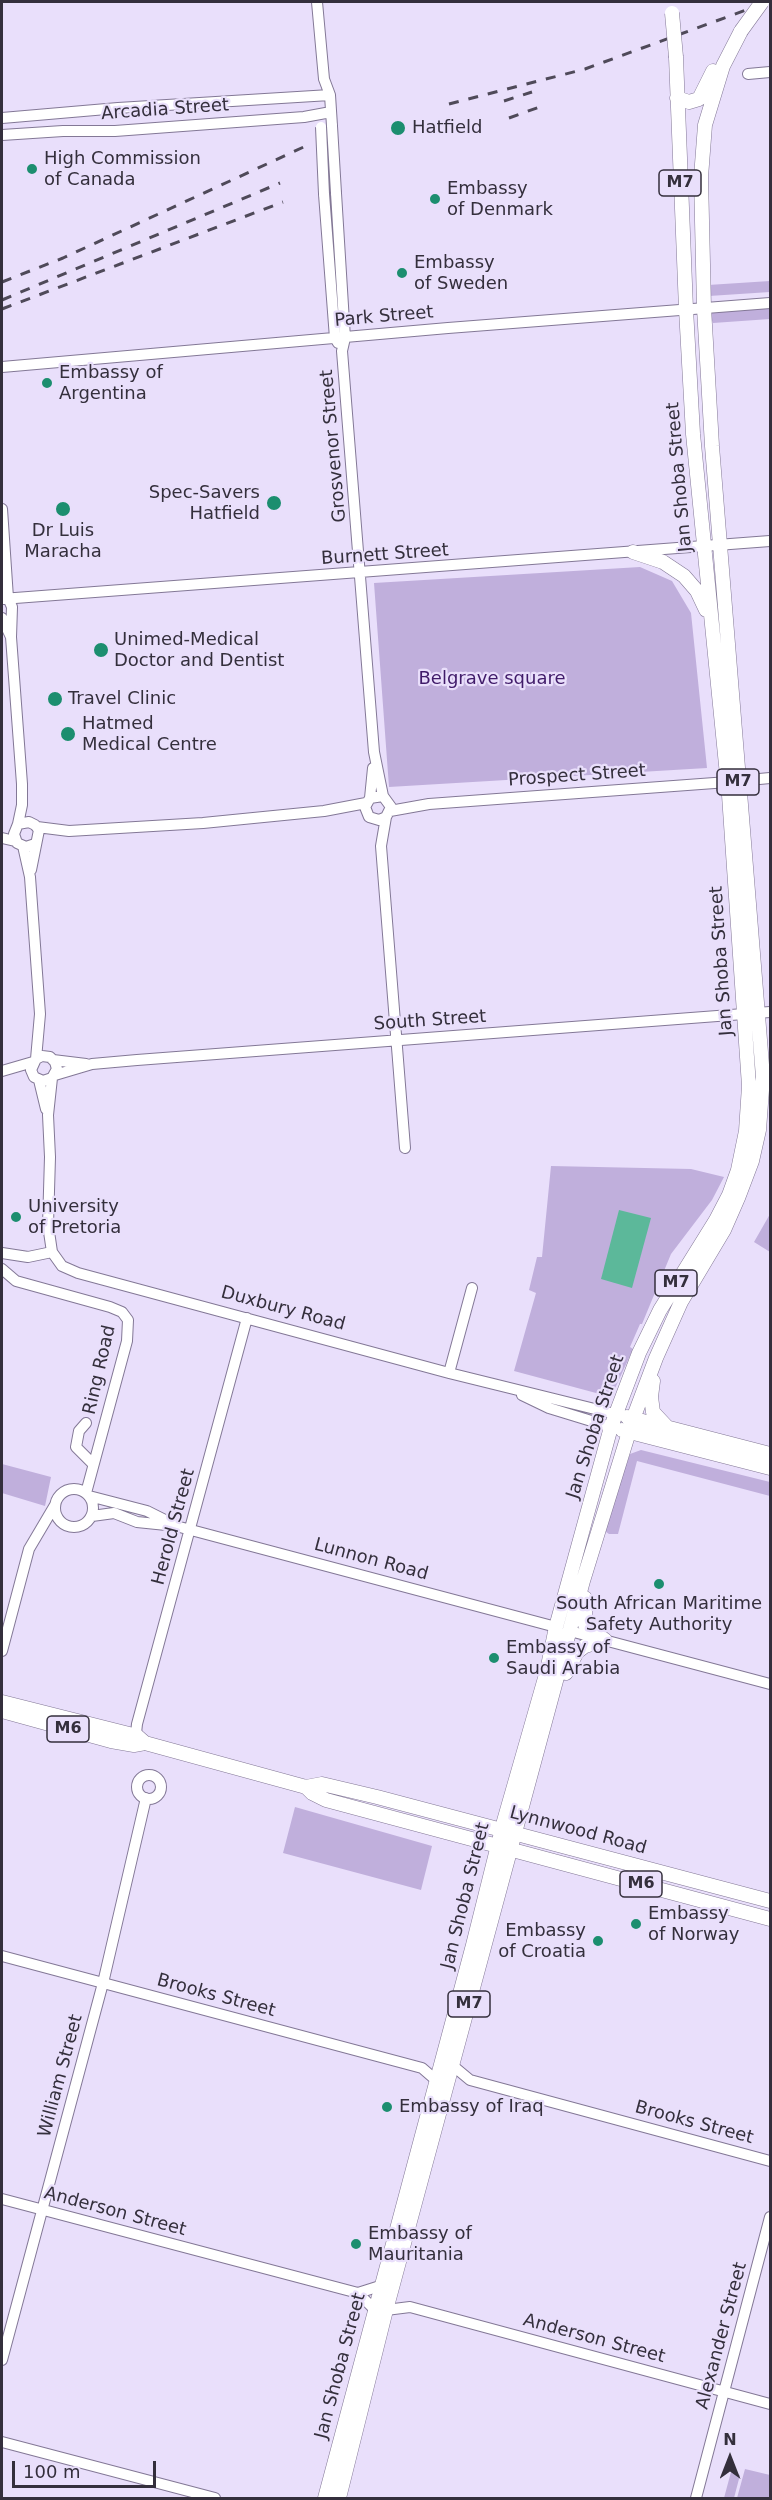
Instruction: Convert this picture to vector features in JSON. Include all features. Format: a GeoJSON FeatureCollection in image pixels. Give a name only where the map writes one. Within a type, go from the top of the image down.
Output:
{"type":"FeatureCollection","features":[{"type":"Feature","properties":{"kind":"main road","name":"M7"},"geometry":{"type":"LineString","coordinates":[[704,308],[702,141],[718,81],[732,46],[762,2]]}},
{"type":"Feature","properties":{"kind":"main road","name":"Jan Shoba Street"},"geometry":{"type":"LineString","coordinates":[[584,1578],[656,1358],[681,1302],[723,1230],[753,1161],[763,1095],[758,1013],[733,781],[712,632],[694,444],[672,7]]}},
{"type":"Feature","properties":{"kind":"main road"},"geometry":{"type":"LineString","coordinates":[[677,98],[689,102],[699,99],[720,56],[732,46]]}},
{"type":"Feature","properties":{"kind":"main road","name":"Jan Shoba Street"},"geometry":{"type":"LineString","coordinates":[[704,308],[733,781]]}},
{"type":"Feature","properties":{"kind":"main road"},"geometry":{"type":"LineString","coordinates":[[633,552],[663,562],[688,580],[701,596],[712,632]]}},
{"type":"Feature","properties":{"kind":"main road","name":"Jan Shoba Street"},"geometry":{"type":"LineString","coordinates":[[325,2499],[386,2289],[505,1848],[517,1833],[553,1694],[563,1629],[613,1421],[639,1353],[660,1310],[716,1220],[738,1170],[744,1142],[758,1013]]}},
{"type":"Feature","properties":{"kind":"main road"},"geometry":{"type":"LineString","coordinates":[[656,1358],[651,1405],[657,1418],[667,1427]]}},
{"type":"Feature","properties":{"kind":"main road","name":"Duxbury Road"},"geometry":{"type":"LineString","coordinates":[[613,1421],[771,1468]]}},
{"type":"Feature","properties":{"kind":"main road","name":"Duxbury Road"},"geometry":{"type":"LineString","coordinates":[[632,1426],[667,1427],[771,1454]]}},
{"type":"Feature","properties":{"kind":"main road"},"geometry":{"type":"LineString","coordinates":[[563,1629],[577,1588],[584,1578]]}},
{"type":"Feature","properties":{"kind":"main road"},"geometry":{"type":"LineString","coordinates":[[584,1578],[585,1625],[605,1640]]}},
{"type":"Feature","properties":{"kind":"main road","name":"Jan Shoba Street"},"geometry":{"type":"LineString","coordinates":[[505,1848],[502,1830],[547,1671],[563,1629]]}},
{"type":"Feature","properties":{"kind":"main road"},"geometry":{"type":"LineString","coordinates":[[553,1694],[577,1652],[585,1646],[605,1640]]}},
{"type":"Feature","properties":{"kind":"main road","name":"Lynnwood Road"},"geometry":{"type":"LineString","coordinates":[[2,1702],[306,1787],[332,1786],[771,1901]]}},
{"type":"Feature","properties":{"kind":"main road","name":"Lynnwood Road"},"geometry":{"type":"LineString","coordinates":[[2,1712],[139,1741]]}},
{"type":"Feature","properties":{"kind":"main road","name":"Lynnwood Road"},"geometry":{"type":"LineString","coordinates":[[306,1787],[326,1800],[771,1919]]}},
{"type":"Feature","properties":{"kind":"main road","name":"Jan Shoba Street"},"geometry":{"type":"LineString","coordinates":[[339,2499],[380,2310]]}},
{"type":"Feature","properties":{"kind":"street","name":"Grosvenor Street"},"geometry":{"type":"LineString","coordinates":[[318,2],[327,127],[336,193],[340,338]]}},
{"type":"Feature","properties":{"kind":"street"},"geometry":{"type":"LineString","coordinates":[[748,74],[771,72]]}},
{"type":"Feature","properties":{"kind":"street","name":"Arcadia Street"},"geometry":{"type":"LineString","coordinates":[[2,118],[325,95]]}},
{"type":"Feature","properties":{"kind":"street","name":"Arcadia Street"},"geometry":{"type":"LineString","coordinates":[[2,135],[63,131],[115,131],[326,113]]}},
{"type":"Feature","properties":{"kind":"street","name":"Grosvenor Street"},"geometry":{"type":"LineString","coordinates":[[327,127],[324,194],[342,351],[374,752],[387,806],[381,846],[405,1148]]}},
{"type":"Feature","properties":{"kind":"street","name":"Park Street"},"geometry":{"type":"LineString","coordinates":[[2,367],[771,303]]}},
{"type":"Feature","properties":{"kind":"street"},"geometry":{"type":"LineString","coordinates":[[2,509],[5,599],[12,617],[11,637],[22,784],[22,804],[14,834],[30,877],[40,1014],[51,1058],[57,1069],[48,1115],[50,1157],[48,1225],[52,1252],[28,1257],[2,1253]]}},
{"type":"Feature","properties":{"kind":"street","name":"Burnett Street"},"geometry":{"type":"LineString","coordinates":[[5,599],[771,541]]}},
{"type":"Feature","properties":{"kind":"street"},"geometry":{"type":"LineString","coordinates":[[2,618],[11,637]]}},
{"type":"Feature","properties":{"kind":"street","name":"Grosvenor Street"},"geometry":{"type":"LineString","coordinates":[[374,752],[365,810],[381,846]]}},
{"type":"Feature","properties":{"kind":"street","name":"Prospect Street"},"geometry":{"type":"LineString","coordinates":[[387,806],[771,778]]}},
{"type":"Feature","properties":{"kind":"street"},"geometry":{"type":"LineString","coordinates":[[22,784],[35,825],[37,841],[30,877]]}},
{"type":"Feature","properties":{"kind":"street"},"geometry":{"type":"LineString","coordinates":[[2,833],[25,821],[69,831],[215,822],[324,811],[368,800],[387,806],[380,820],[324,811]]}},
{"type":"Feature","properties":{"kind":"street"},"geometry":{"type":"LineString","coordinates":[[2,838],[29,847],[37,841],[69,831]]}},
{"type":"Feature","properties":{"kind":"street","name":"South Street"},"geometry":{"type":"LineString","coordinates":[[51,1058],[92,1064],[758,1013]]}},
{"type":"Feature","properties":{"kind":"street"},"geometry":{"type":"LineString","coordinates":[[40,1014],[31,1070],[37,1079],[48,1115]]}},
{"type":"Feature","properties":{"kind":"street"},"geometry":{"type":"LineString","coordinates":[[5,1071],[42,1056],[51,1058]]}},
{"type":"Feature","properties":{"kind":"street","name":"South Street"},"geometry":{"type":"LineString","coordinates":[[54,1076],[92,1064]]}},
{"type":"Feature","properties":{"kind":"street"},"geometry":{"type":"LineString","coordinates":[[5,1071],[46,1081],[54,1076]]}},
{"type":"Feature","properties":{"kind":"street","name":"Duxbury Road"},"geometry":{"type":"LineString","coordinates":[[52,1252],[62,1266],[78,1273],[512,1389],[549,1408],[613,1421]]}},
{"type":"Feature","properties":{"kind":"street","name":"Ring Road"},"geometry":{"type":"LineString","coordinates":[[2,1269],[16,1281],[110,1307],[122,1312],[128,1320],[127,1341],[93,1464],[88,1494]]}},
{"type":"Feature","properties":{"kind":"street"},"geometry":{"type":"LineString","coordinates":[[449,1373],[472,1288]]}},
{"type":"Feature","properties":{"kind":"street","name":"Herold Street"},"geometry":{"type":"LineString","coordinates":[[139,1741],[138,1724],[247,1318]]}},
{"type":"Feature","properties":{"kind":"street"},"geometry":{"type":"LineString","coordinates":[[86,1423],[79,1431],[75,1447],[93,1464]]}},
{"type":"Feature","properties":{"kind":"street"},"geometry":{"type":"LineString","coordinates":[[2,1651],[29,1549],[42,1530],[60,1495],[69,1489],[79,1489],[88,1494],[93,1505],[92,1516],[81,1526],[55,1525],[42,1530]]}},
{"type":"Feature","properties":{"kind":"street","name":"Lunnon Road"},"geometry":{"type":"LineString","coordinates":[[88,1494],[147,1511],[176,1526]]}},
{"type":"Feature","properties":{"kind":"street"},"geometry":{"type":"LineString","coordinates":[[56,1505],[58,1517],[66,1525]]}},
{"type":"Feature","properties":{"kind":"street","name":"Lunnon Road"},"geometry":{"type":"LineString","coordinates":[[92,1516],[114,1513],[137,1521],[176,1526],[771,1684]]}},
{"type":"Feature","properties":{"kind":"street","name":"William Street"},"geometry":{"type":"LineString","coordinates":[[2,2360],[103,1983],[146,1798]]}},
{"type":"Feature","properties":{"kind":"street","name":"Brooks Street"},"geometry":{"type":"LineString","coordinates":[[2,1956],[422,2068],[442,2084],[470,2080]]}},
{"type":"Feature","properties":{"kind":"street"},"geometry":{"type":"LineString","coordinates":[[422,2068],[447,2062]]}},
{"type":"Feature","properties":{"kind":"street","name":"Brooks Street"},"geometry":{"type":"LineString","coordinates":[[447,2062],[470,2080],[771,2161]]}},
{"type":"Feature","properties":{"kind":"street","name":"Anderson Street"},"geometry":{"type":"LineString","coordinates":[[2,2199],[358,2293]]}},
{"type":"Feature","properties":{"kind":"street","name":"Alexander Street"},"geometry":{"type":"LineString","coordinates":[[696,2499],[771,2217]]}},
{"type":"Feature","properties":{"kind":"street"},"geometry":{"type":"LineString","coordinates":[[358,2293],[386,2289]]}},
{"type":"Feature","properties":{"kind":"street","name":"Anderson Street"},"geometry":{"type":"LineString","coordinates":[[386,2289],[410,2307]]}},
{"type":"Feature","properties":{"kind":"street"},"geometry":{"type":"LineString","coordinates":[[358,2293],[380,2310]]}},
{"type":"Feature","properties":{"kind":"street","name":"Anderson Street"},"geometry":{"type":"LineString","coordinates":[[380,2310],[410,2307],[771,2404]]}},
{"type":"Feature","properties":{"kind":"street"},"geometry":{"type":"LineString","coordinates":[[2,2442],[215,2499]]}},
{"type":"Feature","properties":{"kind":"green space"},"geometry":{"type":"Polygon","coordinates":[[[770,281],[770,292],[709,296],[708,285],[770,281]]]}},
{"type":"Feature","properties":{"kind":"green space"},"geometry":{"type":"Polygon","coordinates":[[[770,308],[770,319],[713,323],[709,312],[770,308]]]}},
{"type":"Feature","properties":{"kind":"green space","name":"Belgrave square"},"geometry":{"type":"Polygon","coordinates":[[[640,567],[672,581],[691,613],[707,768],[389,787],[374,583],[640,567]]]}},
{"type":"Feature","properties":{"kind":"green space"},"geometry":{"type":"Polygon","coordinates":[[[551,1166],[691,1169],[724,1177],[712,1200],[671,1254],[630,1347],[633,1349],[611,1397],[514,1371],[536,1293],[529,1290],[537,1257],[542,1257],[551,1166]]]}},
{"type":"Feature","properties":{"kind":"green space"},"geometry":{"type":"Polygon","coordinates":[[[770,1214],[770,1252],[754,1242],[770,1214]]]}},
{"type":"Feature","properties":{"kind":"green space"},"geometry":{"type":"Polygon","coordinates":[[[641,1450],[770,1482],[770,1496],[637,1461],[618,1534],[609,1534],[603,1530],[630,1454],[641,1450]]]}},
{"type":"Feature","properties":{"kind":"green space"},"geometry":{"type":"Polygon","coordinates":[[[2,1464],[51,1477],[45,1506],[2,1493],[2,1464]]]}},
{"type":"Feature","properties":{"kind":"green space"},"geometry":{"type":"Polygon","coordinates":[[[295,1807],[432,1846],[421,1890],[283,1853],[295,1807]]]}},
{"type":"Feature","properties":{"kind":"green space"},"geometry":{"type":"Polygon","coordinates":[[[745,2469],[770,2475],[770,2498],[737,2498],[745,2469]]]}},
{"type":"Feature","properties":{"kind":"green space"},"geometry":{"type":"Polygon","coordinates":[[[731,2472],[740,2475],[734,2498],[724,2498],[731,2472]]]}},
{"type":"Feature","properties":{"kind":"shaded area"},"geometry":{"type":"Polygon","coordinates":[[[619,1210],[651,1218],[632,1288],[601,1279],[619,1210]]]}},
{"type":"Feature","properties":{"kind":"railway"},"geometry":{"type":"LineString","coordinates":[[449,104],[585,69],[768,2]]}},
{"type":"Feature","properties":{"kind":"railway"},"geometry":{"type":"LineString","coordinates":[[504,101],[532,92]]}},
{"type":"Feature","properties":{"kind":"railway"},"geometry":{"type":"LineString","coordinates":[[509,118],[545,105]]}},
{"type":"Feature","properties":{"kind":"railway"},"geometry":{"type":"LineString","coordinates":[[2,282],[63,258],[308,145]]}},
{"type":"Feature","properties":{"kind":"railway"},"geometry":{"type":"LineString","coordinates":[[2,300],[280,183]]}},
{"type":"Feature","properties":{"kind":"railway"},"geometry":{"type":"LineString","coordinates":[[2,309],[283,202]]}},
{"type":"Feature","properties":{"kind":"place","name":"Hatfield"},"geometry":{"type":"Point","coordinates":[398,128]}},
{"type":"Feature","properties":{"kind":"place","name":"High Commission of Canada"},"geometry":{"type":"Point","coordinates":[32,169]}},
{"type":"Feature","properties":{"kind":"place","name":"Embassy of Denmark"},"geometry":{"type":"Point","coordinates":[435,199]}},
{"type":"Feature","properties":{"kind":"place","name":"Embassy of Sweden"},"geometry":{"type":"Point","coordinates":[402,273]}},
{"type":"Feature","properties":{"kind":"place","name":"Embassy of Argentina"},"geometry":{"type":"Point","coordinates":[47,383]}},
{"type":"Feature","properties":{"kind":"place","name":"Spec-Savers Hatfield"},"geometry":{"type":"Point","coordinates":[274,503]}},
{"type":"Feature","properties":{"kind":"place","name":"Dr Luis Maracha"},"geometry":{"type":"Point","coordinates":[63,509]}},
{"type":"Feature","properties":{"kind":"place","name":"Unimed-Medical Doctor and Dentist"},"geometry":{"type":"Point","coordinates":[101,650]}},
{"type":"Feature","properties":{"kind":"place","name":"Travel Clinic"},"geometry":{"type":"Point","coordinates":[55,699]}},
{"type":"Feature","properties":{"kind":"place","name":"Hatmed Medical Centre"},"geometry":{"type":"Point","coordinates":[68,734]}},
{"type":"Feature","properties":{"kind":"place","name":"University of Pretoria"},"geometry":{"type":"Point","coordinates":[16,1217]}},
{"type":"Feature","properties":{"kind":"place","name":"South African Maritime Safety Authority"},"geometry":{"type":"Point","coordinates":[659,1584]}},
{"type":"Feature","properties":{"kind":"place","name":"Embassy of Saudi Arabia"},"geometry":{"type":"Point","coordinates":[494,1658]}},
{"type":"Feature","properties":{"kind":"place","name":"Embassy of Norway"},"geometry":{"type":"Point","coordinates":[636,1924]}},
{"type":"Feature","properties":{"kind":"place","name":"Embassy of Croatia"},"geometry":{"type":"Point","coordinates":[598,1941]}},
{"type":"Feature","properties":{"kind":"place","name":"Embassy of Iraq"},"geometry":{"type":"Point","coordinates":[387,2107]}},
{"type":"Feature","properties":{"kind":"place","name":"Embassy of Mauritania"},"geometry":{"type":"Point","coordinates":[356,2244]}}]}
